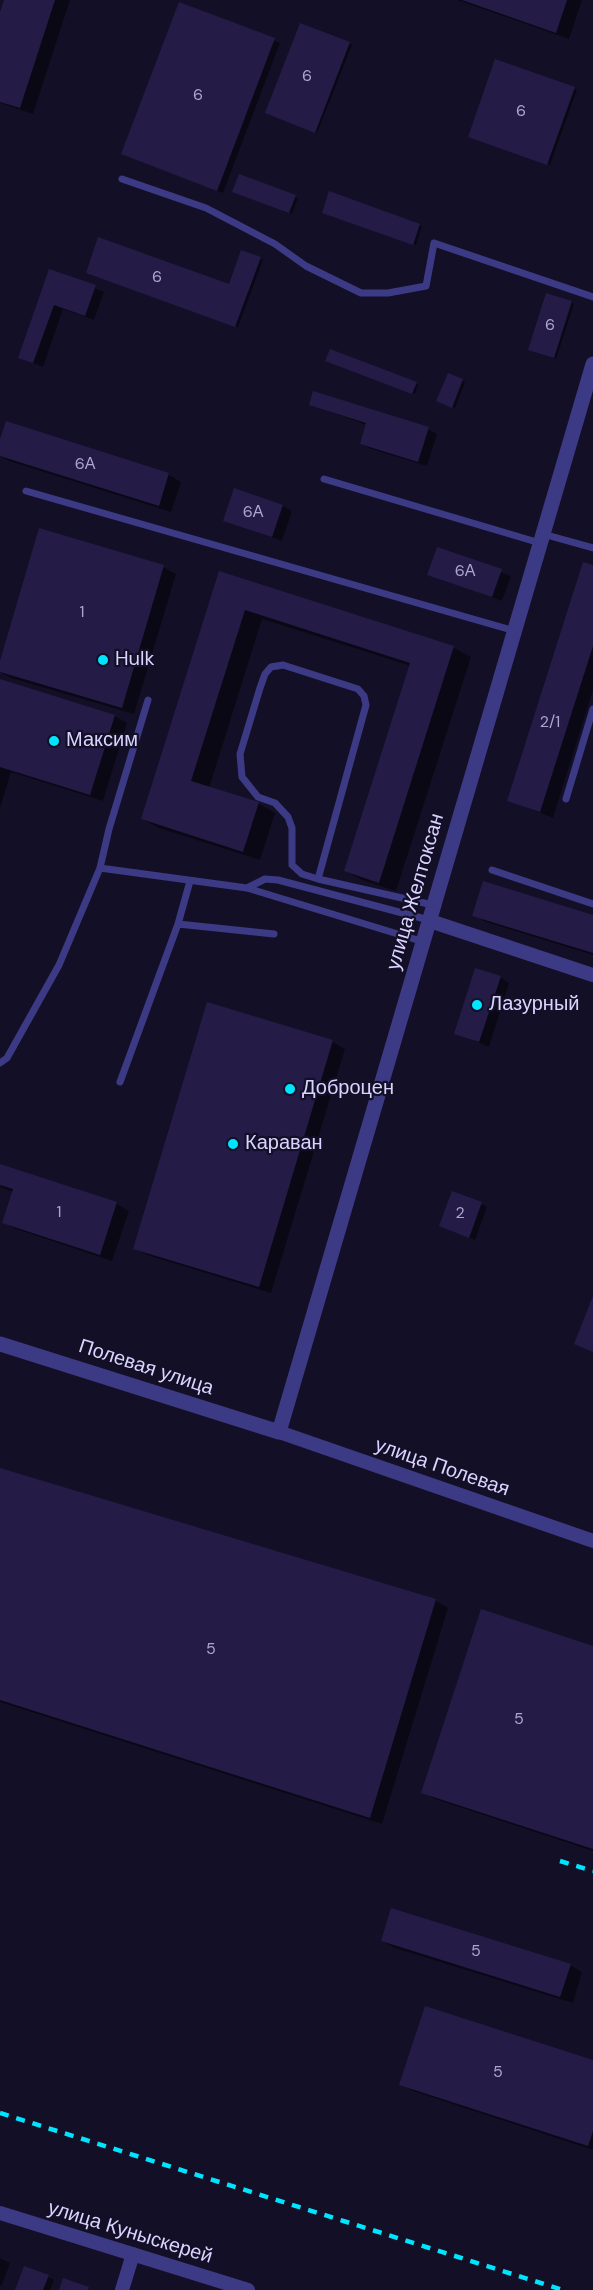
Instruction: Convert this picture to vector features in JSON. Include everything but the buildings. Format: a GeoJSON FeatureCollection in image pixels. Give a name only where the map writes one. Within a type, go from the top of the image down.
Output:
{"type":"FeatureCollection","features":[{"type":"Feature","properties":{"kind":"street","name":"улица Желтоксан"},"geometry":{"type":"LineString","coordinates":[[279,1432],[593,364]]}},
{"type":"Feature","properties":{"kind":"street"},"geometry":{"type":"LineString","coordinates":[[430,921],[593,975]]}},
{"type":"Feature","properties":{"kind":"street","name":"Полевая улица"},"geometry":{"type":"LineString","coordinates":[[0,1344],[279,1432]]}},
{"type":"Feature","properties":{"kind":"street","name":"улица Полевая"},"geometry":{"type":"LineString","coordinates":[[279,1432],[593,1541]]}},
{"type":"Feature","properties":{"kind":"street","name":"улица Куныскерей"},"geometry":{"type":"LineString","coordinates":[[0,2212],[248,2290]]}},
{"type":"Feature","properties":{"kind":"street"},"geometry":{"type":"LineString","coordinates":[[122,2290],[133,2254]]}},
{"type":"Feature","properties":{"kind":"lane"},"geometry":{"type":"LineString","coordinates":[[122,179],[206,208],[275,244],[306,266],[361,293],[387,293],[426,286],[435,243],[593,297]]}},
{"type":"Feature","properties":{"kind":"lane"},"geometry":{"type":"LineString","coordinates":[[324,479],[542,538],[593,548]]}},
{"type":"Feature","properties":{"kind":"lane"},"geometry":{"type":"LineString","coordinates":[[26,491],[514,631]]}},
{"type":"Feature","properties":{"kind":"lane"},"geometry":{"type":"LineString","coordinates":[[318,879],[366,705],[364,696],[358,689],[283,665],[272,667],[265,674],[240,754],[242,777],[258,797],[275,803],[288,817],[292,828],[292,865],[302,874],[318,879],[435,905]]}},
{"type":"Feature","properties":{"kind":"lane"},"geometry":{"type":"LineString","coordinates":[[0,1063],[8,1058],[59,965],[100,868],[109,829],[148,700]]}},
{"type":"Feature","properties":{"kind":"lane"},"geometry":{"type":"LineString","coordinates":[[566,798],[593,709]]}},
{"type":"Feature","properties":{"kind":"lane"},"geometry":{"type":"LineString","coordinates":[[100,868],[247,888],[424,942]]}},
{"type":"Feature","properties":{"kind":"lane"},"geometry":{"type":"LineString","coordinates":[[492,870],[593,904]]}},
{"type":"Feature","properties":{"kind":"lane"},"geometry":{"type":"LineString","coordinates":[[247,888],[265,879],[278,880],[430,921]]}},
{"type":"Feature","properties":{"kind":"lane"},"geometry":{"type":"LineString","coordinates":[[120,1082],[178,924],[190,881]]}},
{"type":"Feature","properties":{"kind":"lane"},"geometry":{"type":"LineString","coordinates":[[178,924],[274,934]]}},
{"type":"Feature","properties":{"kind":"railway"},"geometry":{"type":"LineString","coordinates":[[560,1861],[593,1871]]}},
{"type":"Feature","properties":{"kind":"railway"},"geometry":{"type":"LineString","coordinates":[[0,2113],[563,2290]]}},
{"type":"Feature","properties":{"kind":"place","name":"Hulk"},"geometry":{"type":"Point","coordinates":[103,660]}},
{"type":"Feature","properties":{"kind":"place","name":"Максим"},"geometry":{"type":"Point","coordinates":[54,741]}},
{"type":"Feature","properties":{"kind":"place","name":"Лазурный"},"geometry":{"type":"Point","coordinates":[477,1005]}},
{"type":"Feature","properties":{"kind":"place","name":"Доброцен"},"geometry":{"type":"Point","coordinates":[290,1089]}},
{"type":"Feature","properties":{"kind":"place","name":"Караван"},"geometry":{"type":"Point","coordinates":[233,1144]}}]}
